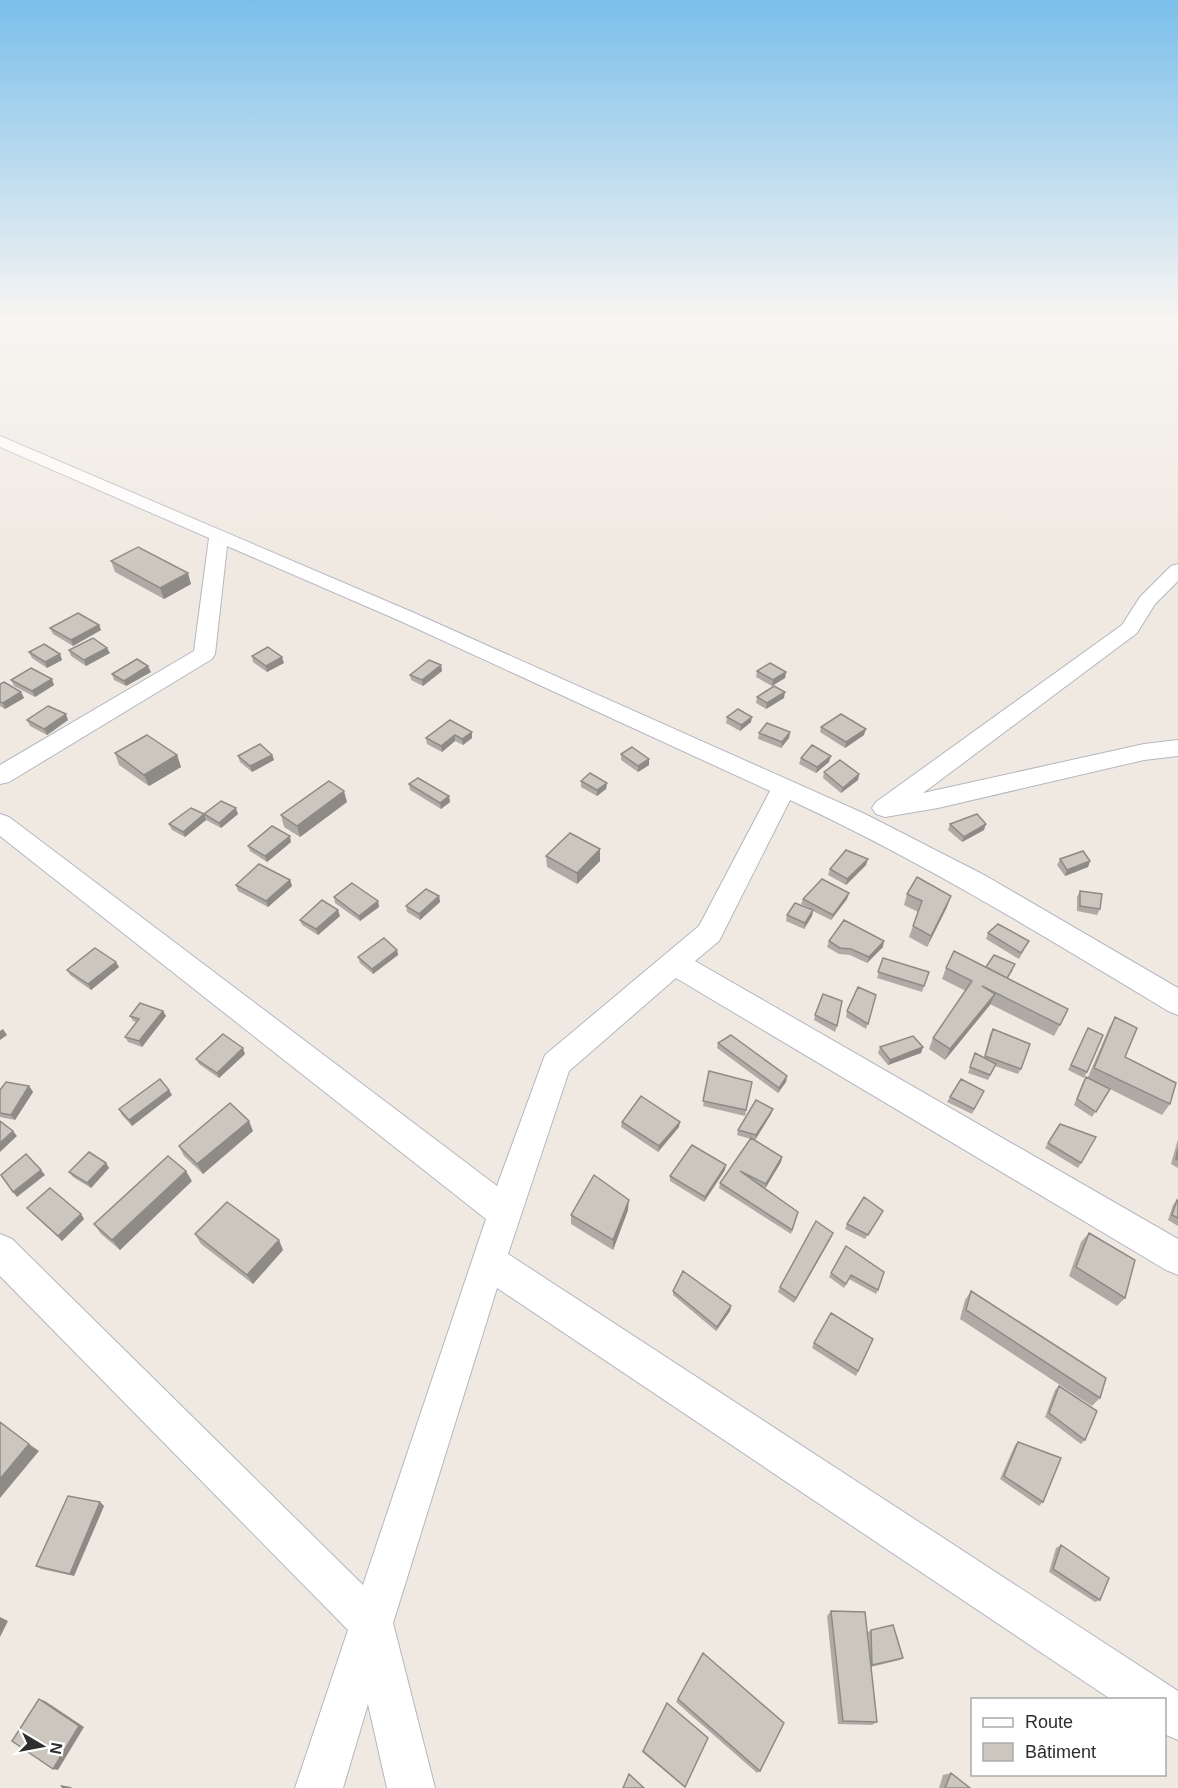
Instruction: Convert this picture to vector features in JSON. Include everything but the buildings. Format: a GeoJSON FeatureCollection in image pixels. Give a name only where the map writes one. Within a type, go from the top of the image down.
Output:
{"type":"FeatureCollection","features":[{"type":"Feature","properties":{"kind":"street"},"geometry":{"type":"LineString","coordinates":[[0,441],[405,616],[859,821],[977,883],[1178,1003]]}},
{"type":"Feature","properties":{"kind":"street"},"geometry":{"type":"LineString","coordinates":[[0,776],[204,654],[219,535]]}},
{"type":"Feature","properties":{"kind":"street"},"geometry":{"type":"LineString","coordinates":[[859,821],[885,808],[1100,653],[1130,629],[1147,602],[1178,570]]}},
{"type":"Feature","properties":{"kind":"street"},"geometry":{"type":"LineString","coordinates":[[885,808],[938,799],[1144,752],[1178,748]]}},
{"type":"Feature","properties":{"kind":"street"},"geometry":{"type":"LineString","coordinates":[[319,1788],[488,1261],[556,1064],[709,933],[784,787]]}},
{"type":"Feature","properties":{"kind":"street"},"geometry":{"type":"LineString","coordinates":[[0,823],[505,1213]]}},
{"type":"Feature","properties":{"kind":"street"},"geometry":{"type":"LineString","coordinates":[[674,963],[1178,1258]]}},
{"type":"Feature","properties":{"kind":"street"},"geometry":{"type":"LineString","coordinates":[[0,1251],[372,1624],[411,1788]]}},
{"type":"Feature","properties":{"kind":"street"},"geometry":{"type":"LineString","coordinates":[[488,1261],[1149,1698]]}}]}
